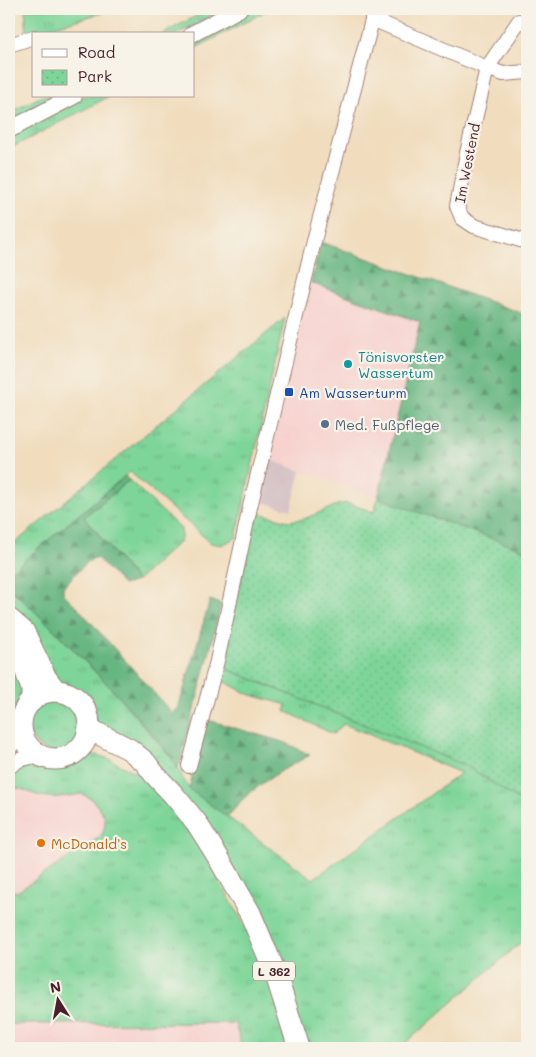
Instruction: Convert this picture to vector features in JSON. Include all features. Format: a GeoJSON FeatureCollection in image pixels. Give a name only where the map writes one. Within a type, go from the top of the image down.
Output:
{"type":"FeatureCollection","features":[{"type":"Feature","properties":{"kind":"main road"},"geometry":{"type":"LineString","coordinates":[[9,619],[24,632],[46,678],[56,691]]}},
{"type":"Feature","properties":{"kind":"main road"},"geometry":{"type":"LineString","coordinates":[[9,626],[32,689],[32,701]]}},
{"type":"Feature","properties":{"kind":"main road"},"geometry":{"type":"LineString","coordinates":[[56,691],[67,693],[77,699],[84,707],[89,718],[89,729],[84,744],[78,751],[59,759],[38,755],[30,748],[21,728],[22,718],[32,701],[47,692],[56,691]]}},
{"type":"Feature","properties":{"kind":"main road","name":"L 362"},"geometry":{"type":"LineString","coordinates":[[89,729],[129,749],[145,762],[196,822],[250,913],[275,972],[299,1048]]}},
{"type":"Feature","properties":{"kind":"main road","name":"L 362"},"geometry":{"type":"LineString","coordinates":[[78,751],[99,750],[155,775]]}},
{"type":"Feature","properties":{"kind":"street"},"geometry":{"type":"LineString","coordinates":[[195,32],[239,9]]}},
{"type":"Feature","properties":{"kind":"street"},"geometry":{"type":"LineString","coordinates":[[189,766],[217,661],[250,507],[315,237],[373,14],[487,68],[503,74],[527,72]]}},
{"type":"Feature","properties":{"kind":"street","name":"Im Westend"},"geometry":{"type":"LineString","coordinates":[[520,21],[487,68],[457,206],[462,218],[474,226],[527,242]]}},
{"type":"Feature","properties":{"kind":"street"},"geometry":{"type":"LineString","coordinates":[[9,45],[32,38]]}},
{"type":"Feature","properties":{"kind":"street"},"geometry":{"type":"LineString","coordinates":[[9,130],[70,98]]}},
{"type":"Feature","properties":{"kind":"street"},"geometry":{"type":"LineString","coordinates":[[9,750],[21,728]]}},
{"type":"Feature","properties":{"kind":"street"},"geometry":{"type":"LineString","coordinates":[[9,766],[18,760],[38,755]]}},
{"type":"Feature","properties":{"kind":"shaded area"},"geometry":{"type":"Polygon","coordinates":[[[311,283],[420,322],[378,498],[268,459],[311,283]]]}},
{"type":"Feature","properties":{"kind":"shaded area"},"geometry":{"type":"Polygon","coordinates":[[[268,459],[301,471],[291,510],[259,501],[268,459]]]}},
{"type":"Feature","properties":{"kind":"shaded area"},"geometry":{"type":"Polygon","coordinates":[[[9,788],[21,789],[53,798],[82,794],[92,799],[105,815],[104,830],[101,836],[17,892],[9,889],[9,788]]]}},
{"type":"Feature","properties":{"kind":"shaded area"},"geometry":{"type":"Polygon","coordinates":[[[235,1023],[242,1048],[9,1048],[9,1024],[235,1023]]]}},
{"type":"Feature","properties":{"kind":"green space"},"geometry":{"type":"Polygon","coordinates":[[[25,9],[116,9],[32,32],[27,34],[25,9]]]}},
{"type":"Feature","properties":{"kind":"green space"},"geometry":{"type":"Polygon","coordinates":[[[210,9],[225,9],[181,32],[166,32],[210,9]]]}},
{"type":"Feature","properties":{"kind":"green space"},"geometry":{"type":"Polygon","coordinates":[[[252,9],[270,9],[195,48],[195,38],[252,9]]]}},
{"type":"Feature","properties":{"kind":"green space"},"geometry":{"type":"Polygon","coordinates":[[[38,98],[53,98],[9,121],[9,113],[38,98]]]}},
{"type":"Feature","properties":{"kind":"green space"},"geometry":{"type":"Polygon","coordinates":[[[80,98],[106,98],[9,149],[9,136],[80,98]]]}},
{"type":"Feature","properties":{"kind":"green space"},"geometry":{"type":"Polygon","coordinates":[[[321,242],[527,315],[527,551],[378,498],[420,322],[311,283],[321,242]]]}},
{"type":"Feature","properties":{"kind":"green space"},"geometry":{"type":"Polygon","coordinates":[[[285,318],[236,538],[221,545],[211,543],[130,472],[9,573],[9,548],[285,318]]]}},
{"type":"Feature","properties":{"kind":"green space"},"geometry":{"type":"Polygon","coordinates":[[[125,476],[129,480],[84,517],[137,581],[123,585],[95,558],[63,587],[63,593],[172,713],[178,709],[210,600],[221,604],[178,769],[158,741],[105,682],[9,587],[9,573],[125,476]]]}},
{"type":"Feature","properties":{"kind":"green space"},"geometry":{"type":"Polygon","coordinates":[[[129,480],[181,529],[181,540],[137,581],[84,517],[129,480]]]}},
{"type":"Feature","properties":{"kind":"green space"},"geometry":{"type":"Polygon","coordinates":[[[378,498],[527,551],[527,806],[469,767],[222,667],[256,512],[288,521],[304,519],[337,505],[347,503],[374,512],[378,498]]]}},
{"type":"Feature","properties":{"kind":"green space"},"geometry":{"type":"Polygon","coordinates":[[[9,587],[112,689],[173,760],[189,789],[313,879],[461,773],[344,724],[333,734],[285,711],[287,705],[248,694],[219,679],[222,667],[469,767],[527,806],[527,937],[400,1048],[307,1048],[222,849],[99,727],[92,717],[88,705],[81,696],[61,686],[25,627],[9,605],[9,587]]]}},
{"type":"Feature","properties":{"kind":"green space"},"geometry":{"type":"Polygon","coordinates":[[[9,639],[24,701],[18,710],[15,728],[9,742],[9,688],[11,685],[9,676],[9,639]]]}},
{"type":"Feature","properties":{"kind":"green space"},"geometry":{"type":"Polygon","coordinates":[[[55,700],[65,702],[73,708],[79,716],[81,726],[79,736],[73,744],[65,750],[55,752],[45,750],[37,744],[31,736],[29,726],[31,716],[37,708],[45,702],[55,700]]]}},
{"type":"Feature","properties":{"kind":"green space"},"geometry":{"type":"Polygon","coordinates":[[[208,720],[286,743],[310,755],[256,788],[227,817],[189,789],[208,720]]]}},
{"type":"Feature","properties":{"kind":"green space"},"geometry":{"type":"Polygon","coordinates":[[[87,755],[97,755],[109,759],[136,773],[151,784],[183,818],[261,953],[291,1048],[242,1048],[235,1023],[9,1024],[9,889],[17,892],[101,836],[105,822],[104,815],[92,799],[82,794],[53,798],[37,795],[9,787],[9,775],[22,766],[24,768],[26,762],[38,762],[52,766],[70,762],[87,755]]]}},
{"type":"Feature","properties":{"kind":"place","name":"Tönisvorster Wassertum"},"geometry":{"type":"Point","coordinates":[348,364]}},
{"type":"Feature","properties":{"kind":"place","name":"Am Wasserturm"},"geometry":{"type":"Point","coordinates":[289,392]}},
{"type":"Feature","properties":{"kind":"place","name":"Med. Fußpflege"},"geometry":{"type":"Point","coordinates":[325,424]}},
{"type":"Feature","properties":{"kind":"place","name":"McDonald's"},"geometry":{"type":"Point","coordinates":[41,843]}}]}
